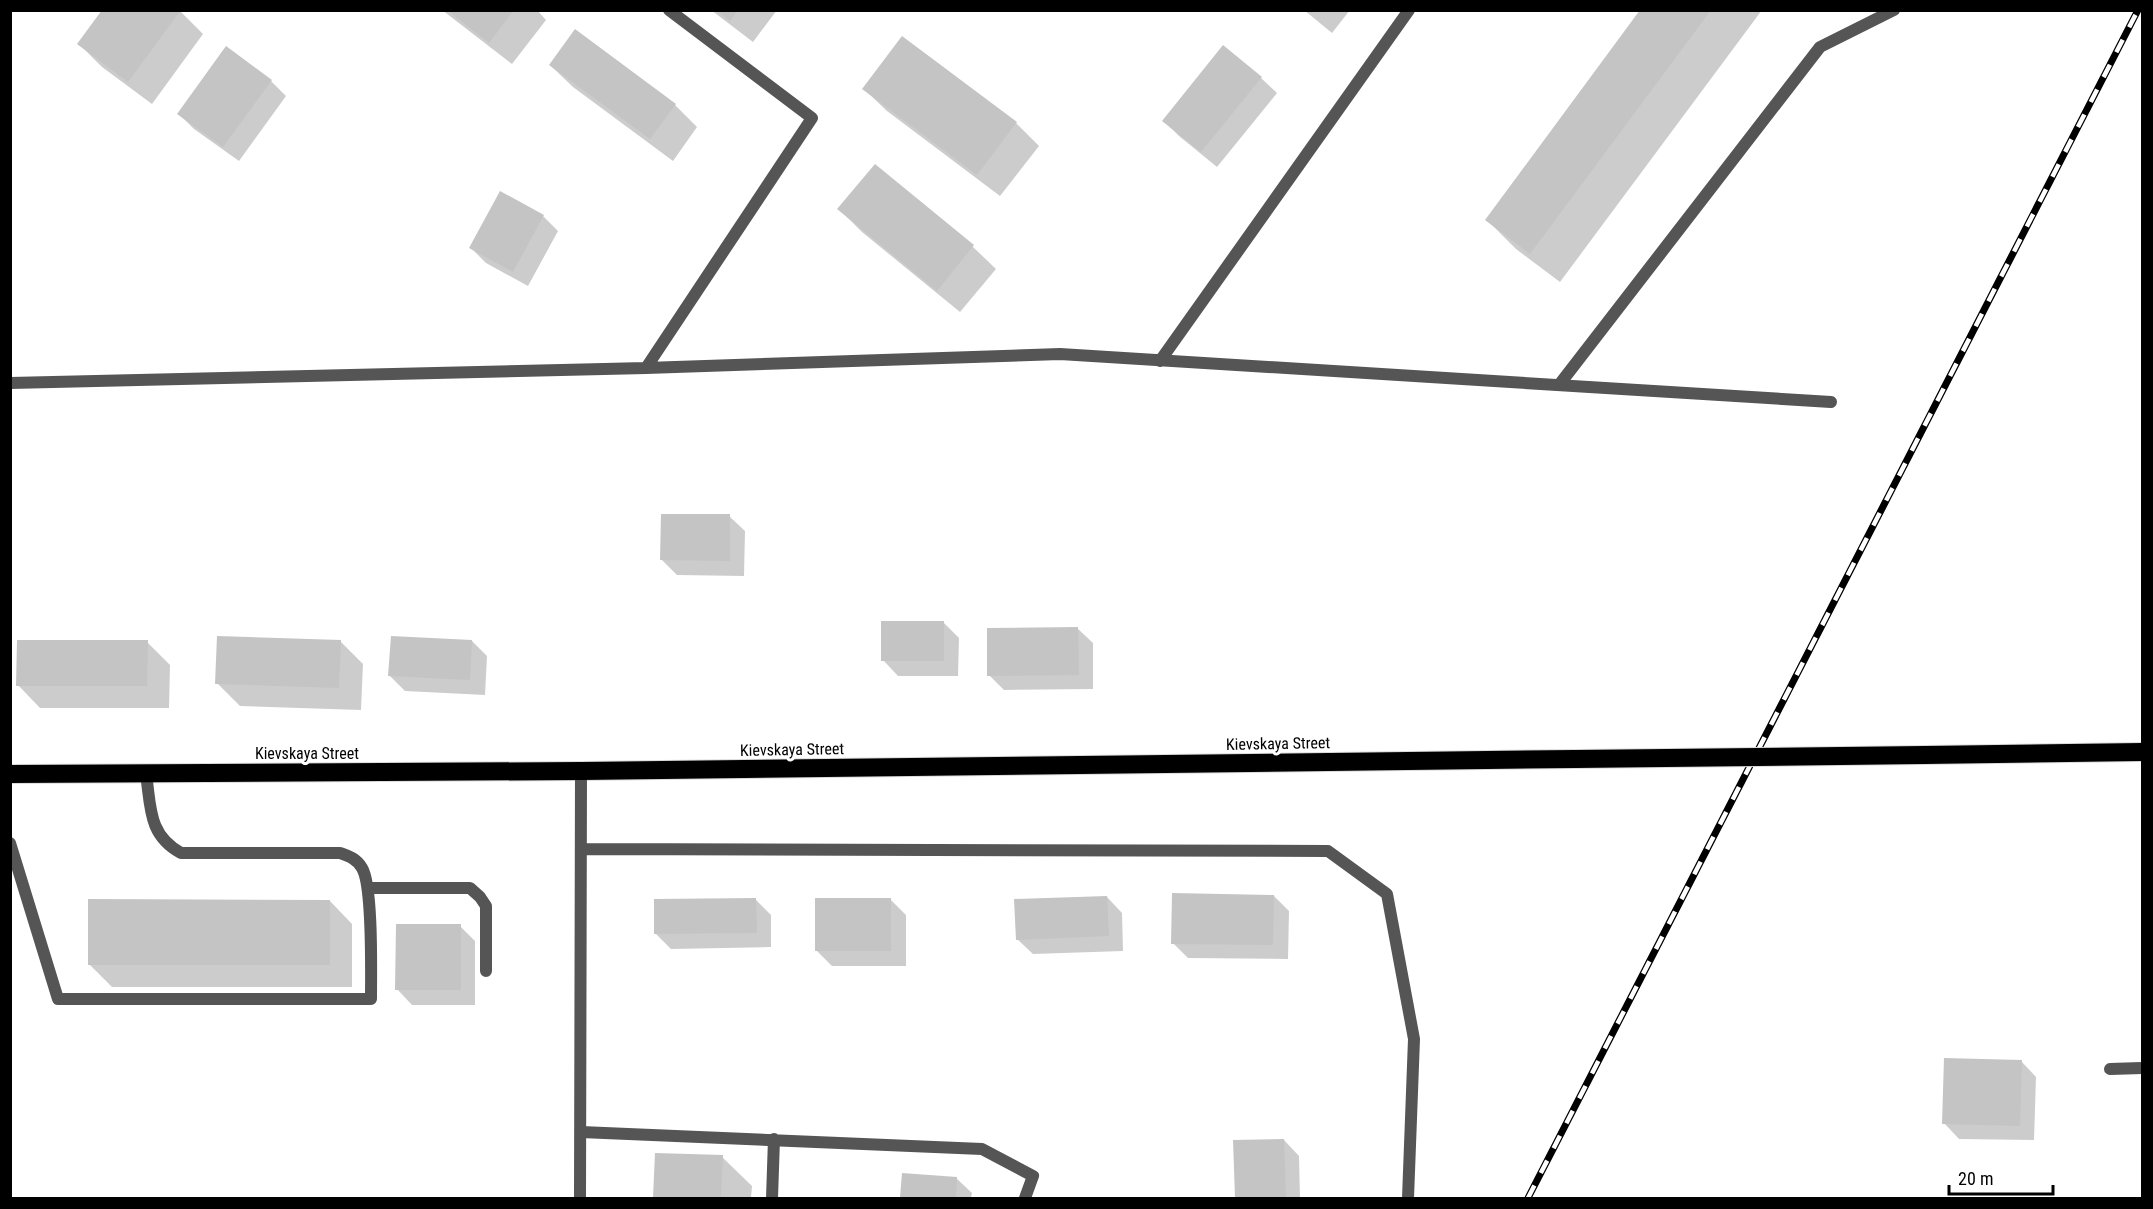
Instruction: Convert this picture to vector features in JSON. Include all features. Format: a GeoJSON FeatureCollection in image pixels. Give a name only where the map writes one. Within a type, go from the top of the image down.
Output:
{"type":"FeatureCollection","features":[{"type":"Feature","properties":{"kind":"highway","name":"Kievskaya Street"},"geometry":{"type":"LineString","coordinates":[[10,774],[581,771],[2142,752]]}},
{"type":"Feature","properties":{"kind":"lane"},"geometry":{"type":"LineString","coordinates":[[646,368],[812,118],[669,10]]}},
{"type":"Feature","properties":{"kind":"lane"},"geometry":{"type":"LineString","coordinates":[[1160,361],[1410,10]]}},
{"type":"Feature","properties":{"kind":"lane"},"geometry":{"type":"LineString","coordinates":[[1559,385],[1820,47],[1894,10]]}},
{"type":"Feature","properties":{"kind":"lane"},"geometry":{"type":"LineString","coordinates":[[10,383],[646,368],[1060,354],[1831,402]]}},
{"type":"Feature","properties":{"kind":"lane"},"geometry":{"type":"LineString","coordinates":[[580,1198],[581,771]]}},
{"type":"Feature","properties":{"kind":"lane"},"geometry":{"type":"LineString","coordinates":[[10,843],[58,999],[371,999],[368,888],[363,869],[351,856],[340,853],[181,853],[169,846],[153,824],[146,774]]}},
{"type":"Feature","properties":{"kind":"lane"},"geometry":{"type":"LineString","coordinates":[[581,849],[1328,851],[1387,894],[1414,1040],[1408,1198]]}},
{"type":"Feature","properties":{"kind":"lane"},"geometry":{"type":"LineString","coordinates":[[368,888],[470,888],[486,906],[486,971]]}},
{"type":"Feature","properties":{"kind":"lane"},"geometry":{"type":"LineString","coordinates":[[2110,1069],[2142,1068]]}},
{"type":"Feature","properties":{"kind":"lane"},"geometry":{"type":"LineString","coordinates":[[581,1132],[982,1149],[1033,1176],[1025,1198]]}},
{"type":"Feature","properties":{"kind":"lane"},"geometry":{"type":"LineString","coordinates":[[772,1198],[774,1139]]}},
{"type":"Feature","properties":{"kind":"building"},"geometry":{"type":"Polygon","coordinates":[[[102,10],[181,10],[128,82],[77,44],[102,10]]]}},
{"type":"Feature","properties":{"kind":"building"},"geometry":{"type":"Polygon","coordinates":[[[447,10],[514,10],[489,43],[447,10]]]}},
{"type":"Feature","properties":{"kind":"building"},"geometry":{"type":"Polygon","coordinates":[[[716,10],[738,10],[730,21],[716,10]]]}},
{"type":"Feature","properties":{"kind":"building"},"geometry":{"type":"Polygon","coordinates":[[[1640,10],[1711,10],[1530,254],[1485,220],[1640,10]]]}},
{"type":"Feature","properties":{"kind":"building"},"geometry":{"type":"Polygon","coordinates":[[[575,29],[676,104],[650,139],[549,65],[575,29]]]}},
{"type":"Feature","properties":{"kind":"building"},"geometry":{"type":"Polygon","coordinates":[[[902,36],[1017,122],[977,175],[862,89],[902,36]]]}},
{"type":"Feature","properties":{"kind":"building"},"geometry":{"type":"Polygon","coordinates":[[[1223,45],[1262,77],[1201,152],[1162,121],[1223,45]]]}},
{"type":"Feature","properties":{"kind":"building"},"geometry":{"type":"Polygon","coordinates":[[[226,46],[272,80],[223,147],[177,114],[226,46]]]}},
{"type":"Feature","properties":{"kind":"building"},"geometry":{"type":"Polygon","coordinates":[[[875,164],[974,245],[937,291],[837,209],[875,164]]]}},
{"type":"Feature","properties":{"kind":"building"},"geometry":{"type":"Polygon","coordinates":[[[500,191],[544,215],[513,272],[469,248],[500,191]]]}},
{"type":"Feature","properties":{"kind":"building"},"geometry":{"type":"Polygon","coordinates":[[[661,514],[730,514],[730,561],[660,560],[661,514]]]}},
{"type":"Feature","properties":{"kind":"building"},"geometry":{"type":"Polygon","coordinates":[[[881,621],[944,621],[944,661],[881,661],[881,621]]]}},
{"type":"Feature","properties":{"kind":"building"},"geometry":{"type":"Polygon","coordinates":[[[1078,627],[1079,675],[987,676],[987,628],[1078,627]]]}},
{"type":"Feature","properties":{"kind":"building"},"geometry":{"type":"Polygon","coordinates":[[[217,636],[341,640],[339,688],[215,684],[217,636]]]}},
{"type":"Feature","properties":{"kind":"building"},"geometry":{"type":"Polygon","coordinates":[[[391,636],[472,640],[470,680],[388,676],[391,636]]]}},
{"type":"Feature","properties":{"kind":"building"},"geometry":{"type":"Polygon","coordinates":[[[17,640],[148,640],[147,686],[16,686],[17,640]]]}},
{"type":"Feature","properties":{"kind":"building"},"geometry":{"type":"Polygon","coordinates":[[[1172,893],[1274,895],[1273,945],[1171,944],[1172,893]]]}},
{"type":"Feature","properties":{"kind":"building"},"geometry":{"type":"Polygon","coordinates":[[[1107,896],[1109,936],[1016,940],[1014,899],[1107,896]]]}},
{"type":"Feature","properties":{"kind":"building"},"geometry":{"type":"Polygon","coordinates":[[[756,898],[757,933],[654,934],[654,899],[756,898]]]}},
{"type":"Feature","properties":{"kind":"building"},"geometry":{"type":"Polygon","coordinates":[[[815,898],[891,898],[891,951],[815,951],[815,898]]]}},
{"type":"Feature","properties":{"kind":"building"},"geometry":{"type":"Polygon","coordinates":[[[88,899],[330,900],[330,965],[88,965],[88,899]]]}},
{"type":"Feature","properties":{"kind":"building"},"geometry":{"type":"Polygon","coordinates":[[[396,924],[461,924],[461,990],[395,990],[396,924]]]}},
{"type":"Feature","properties":{"kind":"building"},"geometry":{"type":"Polygon","coordinates":[[[1944,1058],[2022,1060],[2020,1126],[1942,1124],[1944,1058]]]}},
{"type":"Feature","properties":{"kind":"building"},"geometry":{"type":"Polygon","coordinates":[[[1284,1139],[1286,1198],[1235,1198],[1233,1140],[1284,1139]]]}},
{"type":"Feature","properties":{"kind":"building"},"geometry":{"type":"Polygon","coordinates":[[[655,1153],[723,1155],[721,1198],[653,1198],[655,1153]]]}},
{"type":"Feature","properties":{"kind":"building"},"geometry":{"type":"Polygon","coordinates":[[[902,1173],[957,1177],[956,1198],[900,1198],[902,1173]]]}},
{"type":"Feature","properties":{"kind":"railway"},"geometry":{"type":"LineString","coordinates":[[1528,1198],[2138,10]]}}]}
